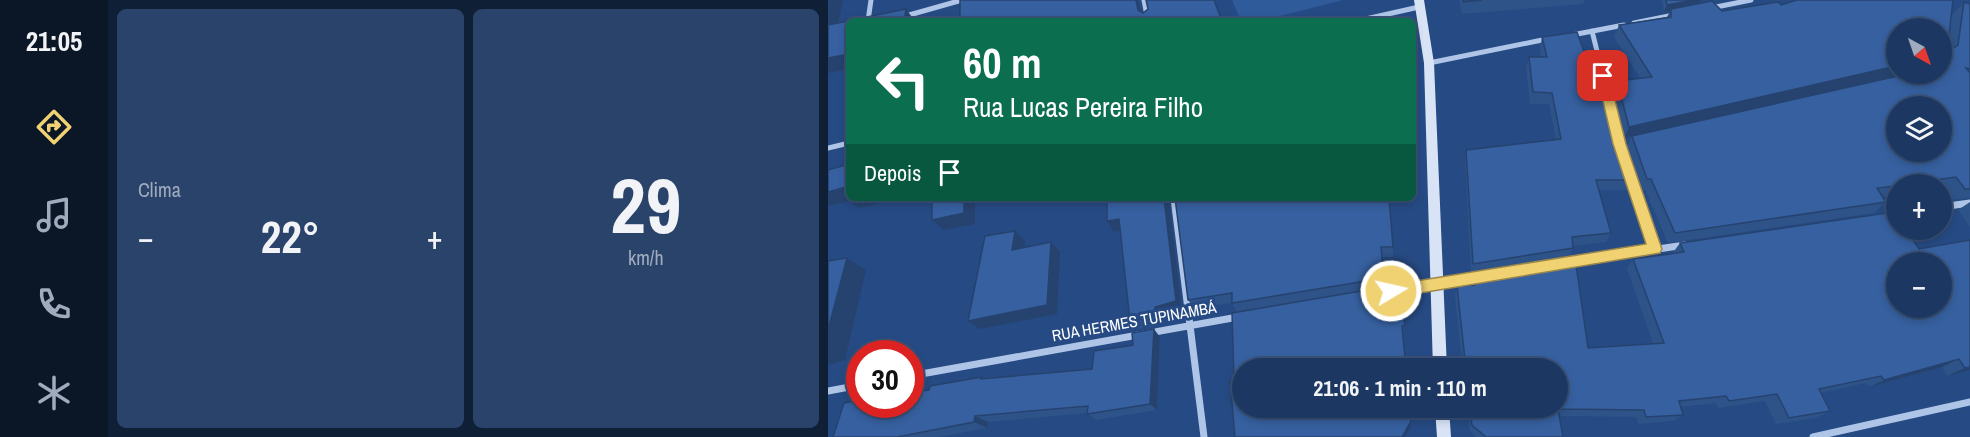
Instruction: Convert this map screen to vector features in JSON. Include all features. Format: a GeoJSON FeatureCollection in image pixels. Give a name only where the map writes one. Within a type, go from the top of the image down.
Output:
{"type":"FeatureCollection","features":[{"type":"Feature","properties":{"kind":"street"},"geometry":{"type":"LineString","coordinates":[[868,18],[871,0]]}},
{"type":"Feature","properties":{"kind":"street"},"geometry":{"type":"LineString","coordinates":[[899,18],[962,0]]}},
{"type":"Feature","properties":{"kind":"street"},"geometry":{"type":"LineString","coordinates":[[1144,0],[1147,18]]}},
{"type":"Feature","properties":{"kind":"street"},"geometry":{"type":"LineString","coordinates":[[1706,9],[1751,0]]}},
{"type":"Feature","properties":{"kind":"street"},"geometry":{"type":"LineString","coordinates":[[1368,18],[1419,4],[1429,63],[1439,358]]}},
{"type":"Feature","properties":{"kind":"street"},"geometry":{"type":"LineString","coordinates":[[1568,35],[1683,13]]}},
{"type":"Feature","properties":{"kind":"street"},"geometry":{"type":"LineString","coordinates":[[1592,31],[1608,99]]}},
{"type":"Feature","properties":{"kind":"street"},"geometry":{"type":"LineString","coordinates":[[1429,63],[1557,38]]}},
{"type":"Feature","properties":{"kind":"street"},"geometry":{"type":"LineString","coordinates":[[828,148],[846,144]]}},
{"type":"Feature","properties":{"kind":"street"},"geometry":{"type":"LineString","coordinates":[[1630,176],[1655,249]]}},
{"type":"Feature","properties":{"kind":"street"},"geometry":{"type":"LineString","coordinates":[[1174,201],[1204,437]]}},
{"type":"Feature","properties":{"kind":"street"},"geometry":{"type":"LineString","coordinates":[[1952,205],[1970,203]]}},
{"type":"Feature","properties":{"kind":"street"},"geometry":{"type":"LineString","coordinates":[[1562,264],[1689,245]]}},
{"type":"Feature","properties":{"kind":"street"},"geometry":{"type":"LineString","coordinates":[[1365,296],[1493,275]]}},
{"type":"Feature","properties":{"kind":"street","name":"RUA HERMES TUPINAMBÁ"},"geometry":{"type":"LineString","coordinates":[[924,373],[1249,315]]}},
{"type":"Feature","properties":{"kind":"street"},"geometry":{"type":"LineString","coordinates":[[828,391],[846,388]]}},
{"type":"Feature","properties":{"kind":"street"},"geometry":{"type":"LineString","coordinates":[[1813,437],[1970,402]]}},
{"type":"Feature","properties":{"kind":"street"},"geometry":{"type":"LineString","coordinates":[[1443,418],[1444,437]]}},
{"type":"Feature","properties":{"kind":"shaded area"},"geometry":{"type":"Polygon","coordinates":[[[1232,0],[1343,0],[1272,18],[1240,18],[1232,0]]]}},
{"type":"Feature","properties":{"kind":"building"},"geometry":{"type":"Polygon","coordinates":[[[960,0],[1136,0],[1138,10],[1143,13],[1148,9],[1146,0],[1214,0],[1221,18],[960,18],[960,0]]]}},
{"type":"Feature","properties":{"kind":"building"},"geometry":{"type":"Polygon","coordinates":[[[1666,0],[1694,0],[1667,5],[1666,0]]]}},
{"type":"Feature","properties":{"kind":"building"},"geometry":{"type":"Polygon","coordinates":[[[1797,0],[1953,0],[1951,18],[1886,18],[1886,68],[1629,127],[1617,81],[1652,77],[1619,25],[1671,17],[1671,9],[1712,1],[1722,11],[1778,2],[1781,5],[1797,0]]]}},
{"type":"Feature","properties":{"kind":"building"},"geometry":{"type":"Polygon","coordinates":[[[1964,2],[1970,4],[1970,69],[1966,68],[1970,73],[1970,189],[1965,189],[1956,177],[1952,178],[1952,174],[1886,174],[1886,187],[1877,188],[1886,202],[1675,233],[1651,179],[1647,179],[1632,136],[1886,79],[1886,84],[1952,84],[1952,49],[1958,45],[1964,2]]]}},
{"type":"Feature","properties":{"kind":"building"},"geometry":{"type":"Polygon","coordinates":[[[906,9],[904,18],[862,18],[906,9]]]}},
{"type":"Feature","properties":{"kind":"building"},"geometry":{"type":"Polygon","coordinates":[[[846,21],[846,55],[828,58],[828,25],[846,21]]]}},
{"type":"Feature","properties":{"kind":"building"},"geometry":{"type":"Polygon","coordinates":[[[1577,32],[1596,85],[1607,83],[1620,135],[1636,180],[1596,180],[1611,233],[1572,237],[1573,248],[1473,264],[1466,150],[1561,139],[1552,93],[1533,92],[1529,57],[1547,57],[1542,37],[1577,32]]]}},
{"type":"Feature","properties":{"kind":"building"},"geometry":{"type":"Polygon","coordinates":[[[846,165],[846,187],[828,192],[828,170],[846,165]]]}},
{"type":"Feature","properties":{"kind":"building"},"geometry":{"type":"Polygon","coordinates":[[[932,201],[964,201],[964,213],[932,220],[932,201]]]}},
{"type":"Feature","properties":{"kind":"building"},"geometry":{"type":"Polygon","coordinates":[[[1107,201],[1164,201],[1176,301],[1155,307],[1154,317],[1130,321],[1119,219],[1107,221],[1107,201]]]}},
{"type":"Feature","properties":{"kind":"building"},"geometry":{"type":"Polygon","coordinates":[[[1175,201],[1389,201],[1393,247],[1381,247],[1384,278],[1232,303],[1232,293],[1188,300],[1175,201]]]}},
{"type":"Feature","properties":{"kind":"building"},"geometry":{"type":"Polygon","coordinates":[[[1886,213],[1886,240],[1913,240],[1919,249],[1970,240],[1970,367],[1965,368],[1959,359],[1884,380],[1881,376],[1819,389],[1830,411],[1789,418],[1777,394],[1729,401],[1726,396],[1679,401],[1683,415],[1646,417],[1644,410],[1568,409],[1568,358],[1465,358],[1457,286],[1475,285],[1474,274],[1575,258],[1588,348],[1664,343],[1633,259],[1684,252],[1680,243],[1886,213]]]}},
{"type":"Feature","properties":{"kind":"building"},"geometry":{"type":"Polygon","coordinates":[[[1015,231],[1012,250],[1051,242],[1047,305],[968,321],[985,236],[1015,231]]]}},
{"type":"Feature","properties":{"kind":"building"},"geometry":{"type":"Polygon","coordinates":[[[847,258],[828,330],[828,261],[847,258]]]}},
{"type":"Feature","properties":{"kind":"building"},"geometry":{"type":"Polygon","coordinates":[[[1385,287],[1386,304],[1400,301],[1405,326],[1402,326],[1405,358],[1233,358],[1232,313],[1385,287]]]}},
{"type":"Feature","properties":{"kind":"building"},"geometry":{"type":"Polygon","coordinates":[[[1154,329],[1150,404],[1087,414],[1088,406],[975,416],[974,422],[897,437],[833,437],[844,403],[846,403],[846,418],[924,418],[924,391],[929,390],[930,386],[982,377],[981,379],[1092,369],[1094,351],[1133,345],[1132,333],[1154,329]]]}},
{"type":"Feature","properties":{"kind":"building"},"geometry":{"type":"Polygon","coordinates":[[[1230,380],[1232,380],[1232,403],[1230,380]]]}},
{"type":"Feature","properties":{"kind":"building"},"geometry":{"type":"Polygon","coordinates":[[[1233,418],[1411,418],[1402,437],[1235,437],[1233,418]]]}},
{"type":"Feature","properties":{"kind":"building"},"geometry":{"type":"Polygon","coordinates":[[[1471,418],[1560,418],[1563,437],[1486,437],[1472,425],[1471,418]]]}},
{"type":"Feature","properties":{"kind":"route"},"geometry":{"type":"LineString","coordinates":[[1391,291],[1655,249],[1620,144],[1603,76]]}}]}
